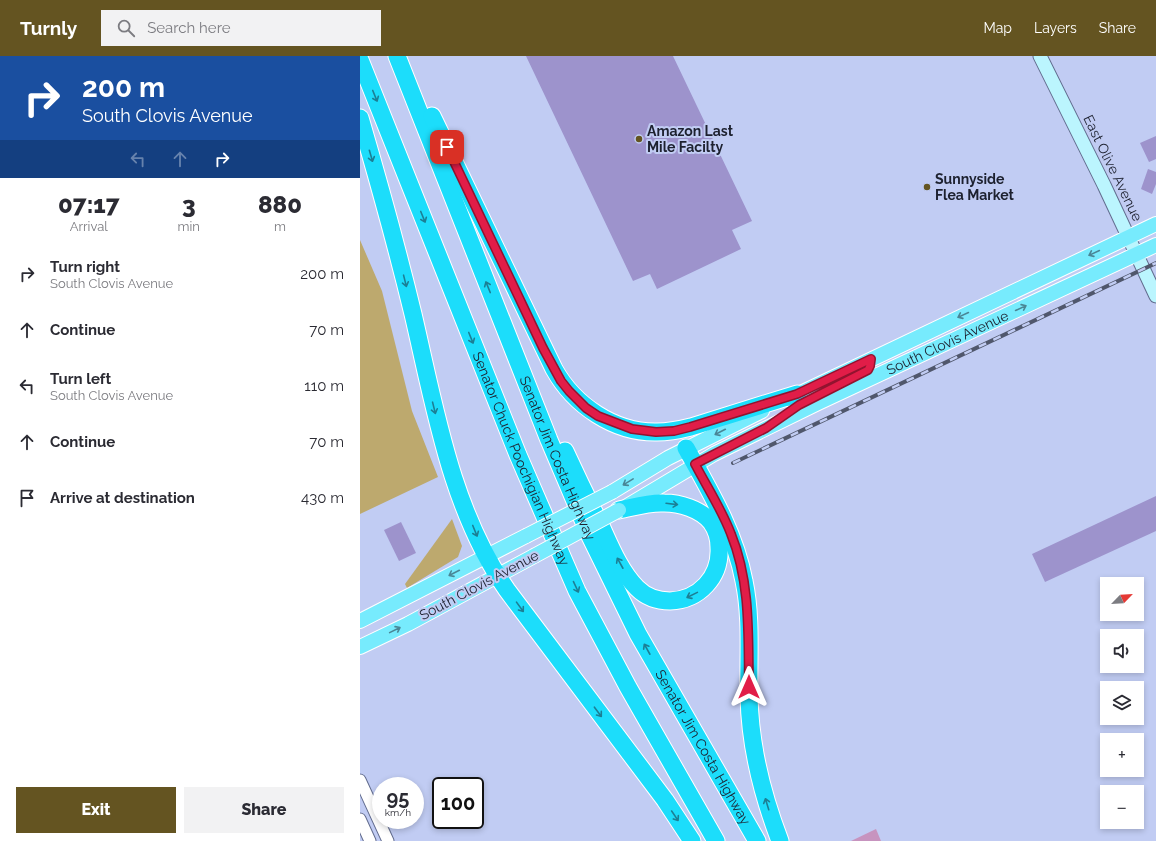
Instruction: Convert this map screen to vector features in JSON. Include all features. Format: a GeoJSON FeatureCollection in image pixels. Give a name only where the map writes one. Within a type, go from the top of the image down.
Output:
{"type":"FeatureCollection","features":[{"type":"Feature","properties":{"kind":"highway","name":"Senator Jim Costa Highway"},"geometry":{"type":"LineString","coordinates":[[397,56],[568,487],[611,580],[661,675],[757,841]]}},
{"type":"Feature","properties":{"kind":"highway"},"geometry":{"type":"LineString","coordinates":[[405,56],[436,125],[543,348],[561,381],[578,401],[598,416],[610,421],[632,429],[656,432],[674,431],[690,427],[797,394]]}},
{"type":"Feature","properties":{"kind":"highway","name":"Senator Chuck Poochigian Highway"},"geometry":{"type":"LineString","coordinates":[[360,60],[518,455],[577,591],[628,687],[716,841]]}},
{"type":"Feature","properties":{"kind":"highway"},"geometry":{"type":"LineString","coordinates":[[360,118],[395,242],[436,415],[457,483],[486,557],[498,576],[664,800],[692,841]]}},
{"type":"Feature","properties":{"kind":"highway"},"geometry":{"type":"LineString","coordinates":[[497,308],[609,542],[630,580],[644,594],[660,600],[676,600],[686,598],[694,595],[708,583],[717,568],[719,560],[719,542],[711,522],[704,516],[687,507],[672,503],[653,503],[619,510]]}},
{"type":"Feature","properties":{"kind":"highway"},"geometry":{"type":"LineString","coordinates":[[686,448],[731,535],[743,574],[747,605],[749,698],[752,741],[760,782],[780,841]]}},
{"type":"Feature","properties":{"kind":"main road","name":"East Olive Avenue"},"geometry":{"type":"LineString","coordinates":[[1040,56],[1129,237],[1156,296]]}},
{"type":"Feature","properties":{"kind":"main road","name":"South Clovis Avenue"},"geometry":{"type":"LineString","coordinates":[[360,621],[612,492],[686,448],[1156,224]]}},
{"type":"Feature","properties":{"kind":"main road","name":"South Clovis Avenue"},"geometry":{"type":"LineString","coordinates":[[360,647],[498,576],[619,510],[695,464],[766,428],[1156,245]]}},
{"type":"Feature","properties":{"kind":"main road"},"geometry":{"type":"LineString","coordinates":[[766,428],[799,405],[868,370],[871,359]]}},
{"type":"Feature","properties":{"kind":"street"},"geometry":{"type":"LineString","coordinates":[[360,780],[388,841]]}},
{"type":"Feature","properties":{"kind":"street"},"geometry":{"type":"LineString","coordinates":[[360,819],[370,841]]}},
{"type":"Feature","properties":{"kind":"shaded area"},"geometry":{"type":"Polygon","coordinates":[[[360,240],[382,291],[412,411],[438,477],[360,514],[360,240]]]}},
{"type":"Feature","properties":{"kind":"shaded area"},"geometry":{"type":"Polygon","coordinates":[[[452,519],[462,546],[458,557],[407,588],[405,584],[452,519]]]}},
{"type":"Feature","properties":{"kind":"shaded area"},"geometry":{"type":"Polygon","coordinates":[[[876,829],[881,841],[851,841],[876,829]]]}},
{"type":"Feature","properties":{"kind":"building","name":"Amazon Last Mile Facilty"},"geometry":{"type":"Polygon","coordinates":[[[526,56],[673,56],[752,221],[732,230],[741,249],[657,289],[650,274],[633,281],[526,56]]]}},
{"type":"Feature","properties":{"kind":"building"},"geometry":{"type":"Polygon","coordinates":[[[1156,136],[1156,159],[1149,162],[1140,143],[1156,136]]]}},
{"type":"Feature","properties":{"kind":"building"},"geometry":{"type":"Polygon","coordinates":[[[1148,169],[1156,172],[1156,184],[1152,194],[1141,189],[1148,169]]]}},
{"type":"Feature","properties":{"kind":"building"},"geometry":{"type":"Polygon","coordinates":[[[1156,496],[1156,531],[1045,582],[1032,554],[1156,496]]]}},
{"type":"Feature","properties":{"kind":"building"},"geometry":{"type":"Polygon","coordinates":[[[401,522],[416,553],[399,561],[384,530],[401,522]]]}},
{"type":"Feature","properties":{"kind":"railway"},"geometry":{"type":"LineString","coordinates":[[733,463],[1156,263]]}},
{"type":"Feature","properties":{"kind":"place","name":"Amazon Last Mile Facilty"},"geometry":{"type":"Point","coordinates":[639,139]}},
{"type":"Feature","properties":{"kind":"place","name":"Sunnyside Flea Market"},"geometry":{"type":"Point","coordinates":[927,187]}},
{"type":"Feature","properties":{"kind":"route"},"geometry":{"type":"LineString","coordinates":[[447,147],[543,348],[561,381],[578,401],[598,416],[632,429],[656,432],[674,431],[797,394],[871,359],[868,370],[862,374],[799,405],[766,428],[695,464],[731,535],[745,582],[747,598],[749,687]]}}]}
